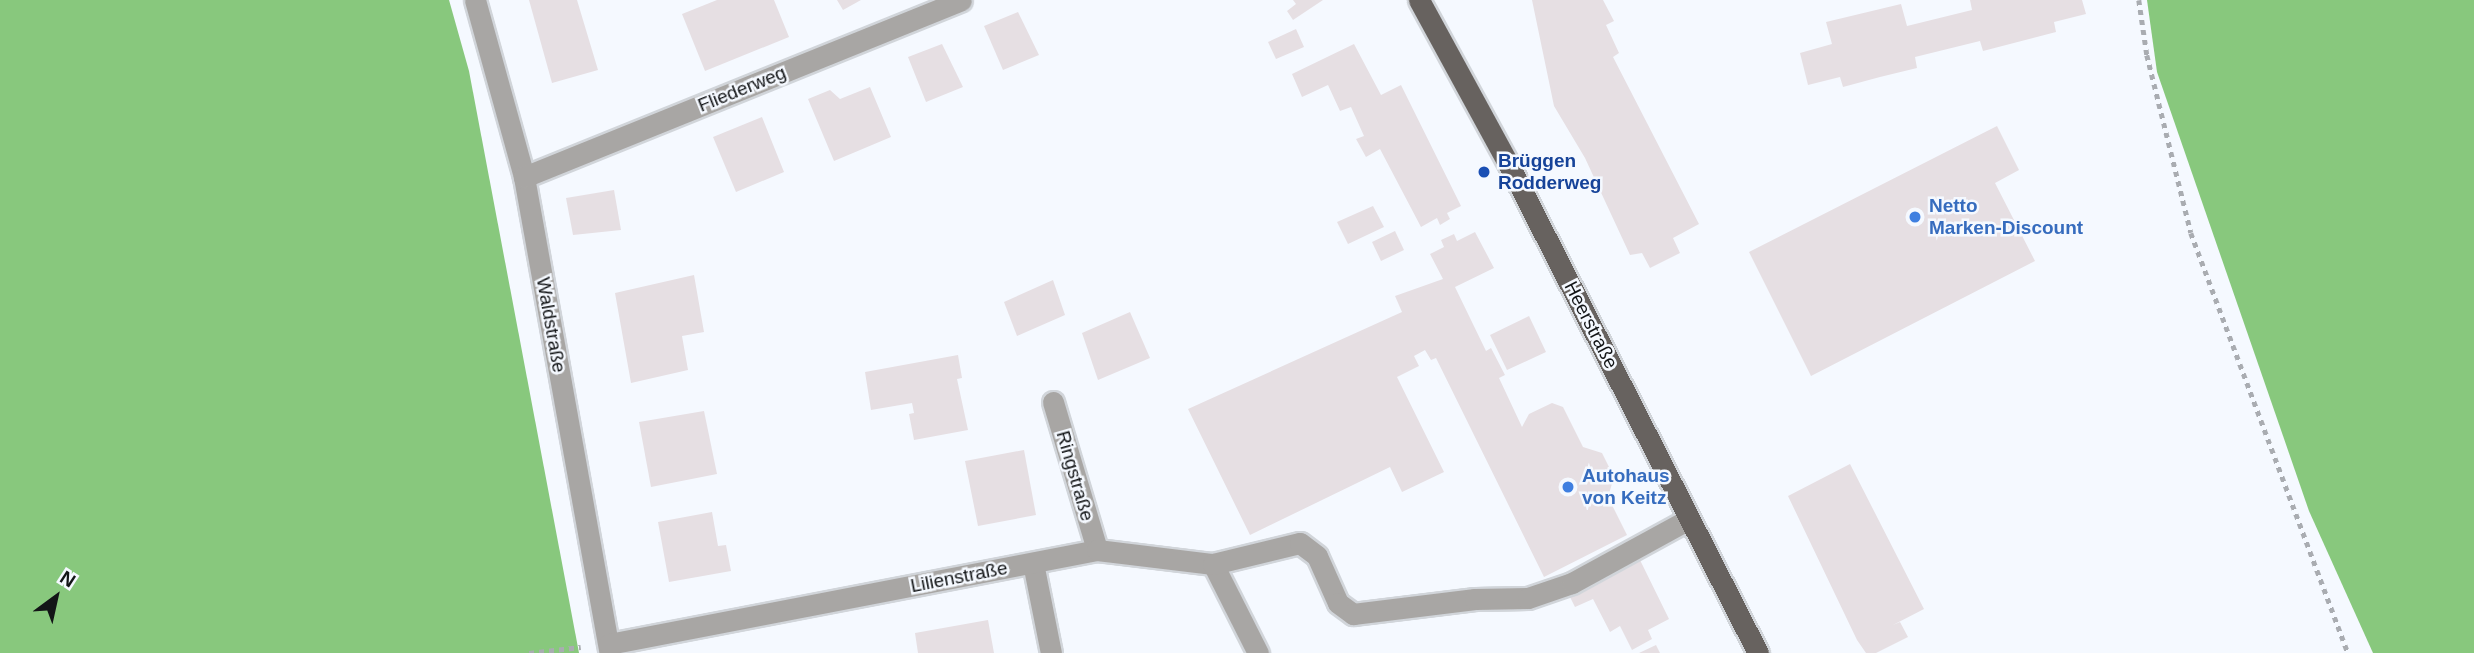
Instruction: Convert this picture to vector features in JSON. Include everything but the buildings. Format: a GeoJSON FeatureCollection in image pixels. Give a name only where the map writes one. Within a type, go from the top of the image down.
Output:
{"type":"FeatureCollection","features":[{"type":"Feature","properties":{"kind":"main road","name":"Heerstraße"},"geometry":{"type":"LineString","coordinates":[[1419,0],[1508,163],[1758,653]]}},
{"type":"Feature","properties":{"kind":"street","name":"Waldstraße"},"geometry":{"type":"LineString","coordinates":[[475,0],[524,177],[610,648]]}},
{"type":"Feature","properties":{"kind":"street","name":"Fliederweg"},"geometry":{"type":"LineString","coordinates":[[524,177],[961,0]]}},
{"type":"Feature","properties":{"kind":"street","name":"Ringstraße"},"geometry":{"type":"LineString","coordinates":[[1054,402],[1097,550]]}},
{"type":"Feature","properties":{"kind":"street"},"geometry":{"type":"LineString","coordinates":[[1258,653],[1213,564],[1300,543],[1317,556],[1338,603],[1353,614],[1365,614],[1475,599],[1528,598],[1572,583],[1689,519]]}},
{"type":"Feature","properties":{"kind":"street","name":"Lilienstraße"},"geometry":{"type":"LineString","coordinates":[[610,648],[1097,550],[1213,564]]}},
{"type":"Feature","properties":{"kind":"street"},"geometry":{"type":"LineString","coordinates":[[1033,563],[1051,653]]}},
{"type":"Feature","properties":{"kind":"path"},"geometry":{"type":"LineString","coordinates":[[2139,0],[2147,55],[2191,233],[2348,653]]}},
{"type":"Feature","properties":{"kind":"path"},"geometry":{"type":"LineString","coordinates":[[529,653],[610,648]]}},
{"type":"Feature","properties":{"kind":"green space"},"geometry":{"type":"Polygon","coordinates":[[[0,0],[449,0],[469,71],[579,653],[0,653],[0,0]]]}},
{"type":"Feature","properties":{"kind":"green space"},"geometry":{"type":"Polygon","coordinates":[[[2147,0],[2474,0],[2474,653],[2373,653],[2309,511],[2157,72],[2147,0]]]}},
{"type":"Feature","properties":{"kind":"place","name":"Brüggen Rodderweg"},"geometry":{"type":"Point","coordinates":[1484,172]}},
{"type":"Feature","properties":{"kind":"place","name":"Netto Marken-Discount"},"geometry":{"type":"Point","coordinates":[1915,217]}},
{"type":"Feature","properties":{"kind":"place","name":"Autohaus von Keitz"},"geometry":{"type":"Point","coordinates":[1568,487]}}]}
